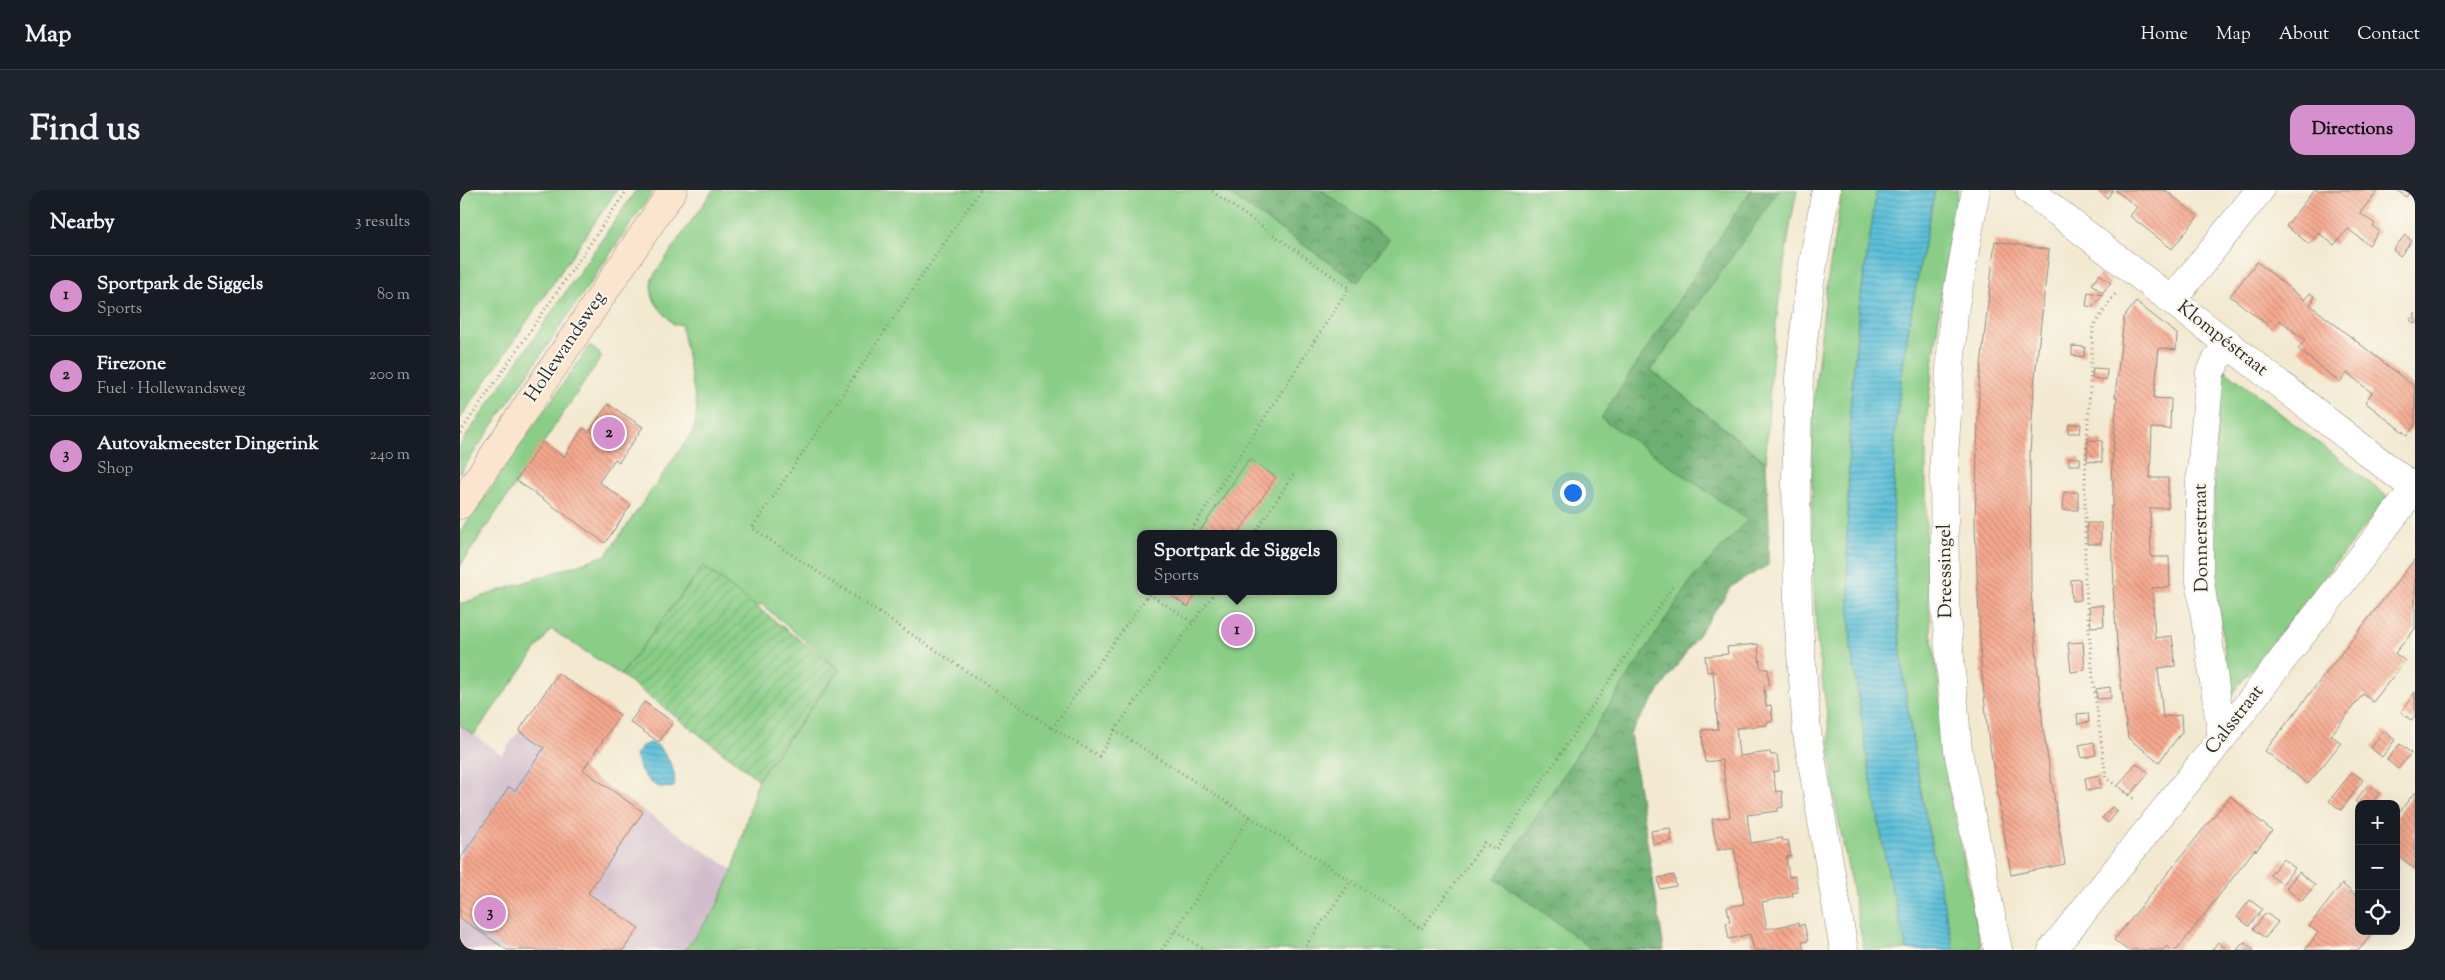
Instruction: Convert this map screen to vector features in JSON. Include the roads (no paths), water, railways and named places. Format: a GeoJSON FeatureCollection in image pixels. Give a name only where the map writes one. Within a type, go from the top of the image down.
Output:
{"type":"FeatureCollection","features":[{"type":"Feature","properties":{"kind":"main road","name":"Hollewandsweg"},"geometry":{"type":"LineString","coordinates":[[460,504],[673,190]]}},
{"type":"Feature","properties":{"kind":"street"},"geometry":{"type":"LineString","coordinates":[[1826,190],[1810,282],[1799,377],[1796,481],[1798,613],[1807,733],[1844,950]]}},
{"type":"Feature","properties":{"kind":"street","name":"Dreessingel"},"geometry":{"type":"LineString","coordinates":[[1976,190],[1954,320],[1944,457],[1945,602],[1958,751],[1998,950]]}},
{"type":"Feature","properties":{"kind":"street","name":"Klompéstraat"},"geometry":{"type":"LineString","coordinates":[[2029,190],[2415,488]]}},
{"type":"Feature","properties":{"kind":"street"},"geometry":{"type":"LineString","coordinates":[[2172,300],[2260,190]]}},
{"type":"Feature","properties":{"kind":"street","name":"Donnerstraat"},"geometry":{"type":"LineString","coordinates":[[2222,738],[2199,574],[2200,482],[2210,372],[2227,342]]}},
{"type":"Feature","properties":{"kind":"street","name":"Calsstraat"},"geometry":{"type":"LineString","coordinates":[[2052,950],[2222,738],[2415,488]]}},
{"type":"Feature","properties":{"kind":"water"},"geometry":{"type":"Polygon","coordinates":[[[1877,190],[1935,190],[1912,305],[1899,393],[1895,436],[1894,539],[1896,599],[1909,717],[1929,834],[1954,950],[1907,950],[1889,878],[1868,763],[1851,648],[1847,546],[1850,411],[1859,309],[1877,190]]]}},
{"type":"Feature","properties":{"kind":"water"},"geometry":{"type":"Polygon","coordinates":[[[650,743],[657,745],[671,764],[675,781],[674,787],[666,788],[653,784],[640,769],[635,755],[642,746],[650,743]]]}},
{"type":"Feature","properties":{"kind":"place","name":"Firezone"},"geometry":{"type":"Point","coordinates":[609,433]}},
{"type":"Feature","properties":{"kind":"place","name":"Sportpark de Siggels"},"geometry":{"type":"Point","coordinates":[1237,630]}},
{"type":"Feature","properties":{"kind":"place","name":"Autovakmeester Dingerink"},"geometry":{"type":"Point","coordinates":[490,913]}}]}
